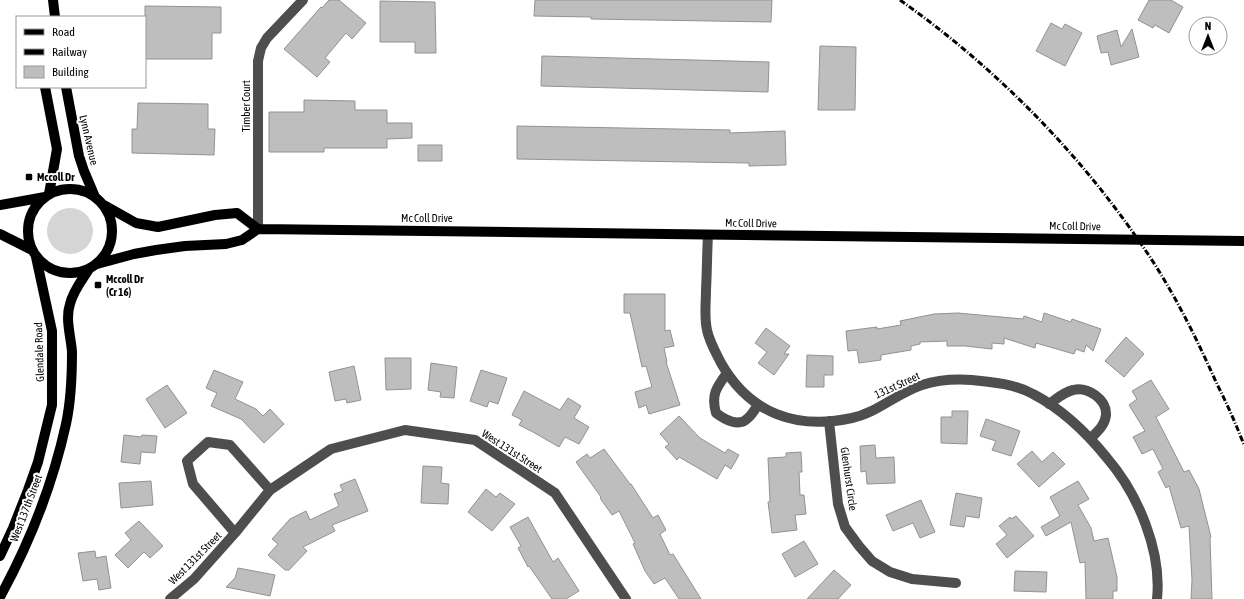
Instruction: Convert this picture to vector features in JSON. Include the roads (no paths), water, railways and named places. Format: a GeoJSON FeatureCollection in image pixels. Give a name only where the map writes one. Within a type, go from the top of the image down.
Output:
{"type":"FeatureCollection","features":[{"type":"Feature","properties":{"kind":"main road"},"geometry":{"type":"LineString","coordinates":[[50,16],[53,1]]}},
{"type":"Feature","properties":{"kind":"main road"},"geometry":{"type":"LineString","coordinates":[[53,1],[55,16]]}},
{"type":"Feature","properties":{"kind":"main road"},"geometry":{"type":"LineString","coordinates":[[45,88],[57,149],[47,196]]}},
{"type":"Feature","properties":{"kind":"main road","name":"Lynn Avenue"},"geometry":{"type":"LineString","coordinates":[[66,88],[79,156],[95,197]]}},
{"type":"Feature","properties":{"kind":"main road"},"geometry":{"type":"LineString","coordinates":[[0,234],[34,254],[45,266],[66,274],[78,273],[134,254],[185,246],[226,244],[242,240],[258,229],[237,213],[214,215],[158,227],[146,225],[136,223],[103,204],[95,197],[82,191],[67,189],[58,190],[47,196],[36,205],[31,215],[28,227],[28,239],[34,254]]}},
{"type":"Feature","properties":{"kind":"main road"},"geometry":{"type":"LineString","coordinates":[[0,205],[47,196]]}},
{"type":"Feature","properties":{"kind":"main road"},"geometry":{"type":"LineString","coordinates":[[93,267],[105,256],[110,246],[112,236],[112,224],[109,214],[103,204]]}},
{"type":"Feature","properties":{"kind":"main road","name":"Mc Coll Drive"},"geometry":{"type":"LineString","coordinates":[[258,229],[1244,241]]}},
{"type":"Feature","properties":{"kind":"main road","name":"Glendale Road"},"geometry":{"type":"LineString","coordinates":[[34,254],[52,331],[52,405],[48,422]]}},
{"type":"Feature","properties":{"kind":"main road","name":"West 137th Street"},"geometry":{"type":"LineString","coordinates":[[0,597],[15,569],[53,472],[66,424],[72,381],[72,351],[68,316],[69,304],[74,292],[93,267]]}},
{"type":"Feature","properties":{"kind":"main road","name":"West 137th Street"},"geometry":{"type":"LineString","coordinates":[[0,556],[14,528],[28,490],[38,462],[48,422]]}},
{"type":"Feature","properties":{"kind":"street","name":"Timber Court"},"geometry":{"type":"LineString","coordinates":[[258,229],[258,61],[261,48],[266,38],[303,0]]}},
{"type":"Feature","properties":{"kind":"street","name":"131st Street"},"geometry":{"type":"LineString","coordinates":[[708,235],[705,308],[707,330],[716,353],[727,373],[741,390],[758,405],[777,415],[799,420],[829,421],[854,418],[922,385],[943,380],[993,382],[1032,393],[1072,420],[1091,438],[1126,482],[1147,532],[1156,562],[1158,591],[1157,599]]}},
{"type":"Feature","properties":{"kind":"street"},"geometry":{"type":"LineString","coordinates":[[727,373],[716,387],[713,401],[716,413],[727,421],[740,423],[748,419],[758,405]]}},
{"type":"Feature","properties":{"kind":"street"},"geometry":{"type":"LineString","coordinates":[[1049,404],[1063,394],[1073,390],[1084,389],[1095,395],[1103,404],[1106,414],[1101,428],[1091,438]]}},
{"type":"Feature","properties":{"kind":"street","name":"Glenhurst Circle"},"geometry":{"type":"LineString","coordinates":[[829,421],[838,504],[845,527],[859,546],[872,561],[890,572],[912,579],[956,583]]}},
{"type":"Feature","properties":{"kind":"street","name":"West 131st Street"},"geometry":{"type":"LineString","coordinates":[[170,599],[194,578],[236,533],[270,490],[331,449],[405,430],[475,440],[555,493],[626,599]]}},
{"type":"Feature","properties":{"kind":"street","name":"West 131st Street"},"geometry":{"type":"LineString","coordinates":[[236,533],[193,484],[187,461],[208,442],[230,445],[270,490]]}},
{"type":"Feature","properties":{"kind":"railway"},"geometry":{"type":"LineString","coordinates":[[900,0],[934,25],[999,80],[1060,141],[1088,173],[1139,241],[1162,275],[1200,347],[1244,445]]}},
{"type":"Feature","properties":{"kind":"place","name":"Mccoll Dr"},"geometry":{"type":"Point","coordinates":[29,177]}},
{"type":"Feature","properties":{"kind":"place","name":"Mccoll Dr (Cr 16)"},"geometry":{"type":"Point","coordinates":[98,285]}}]}
